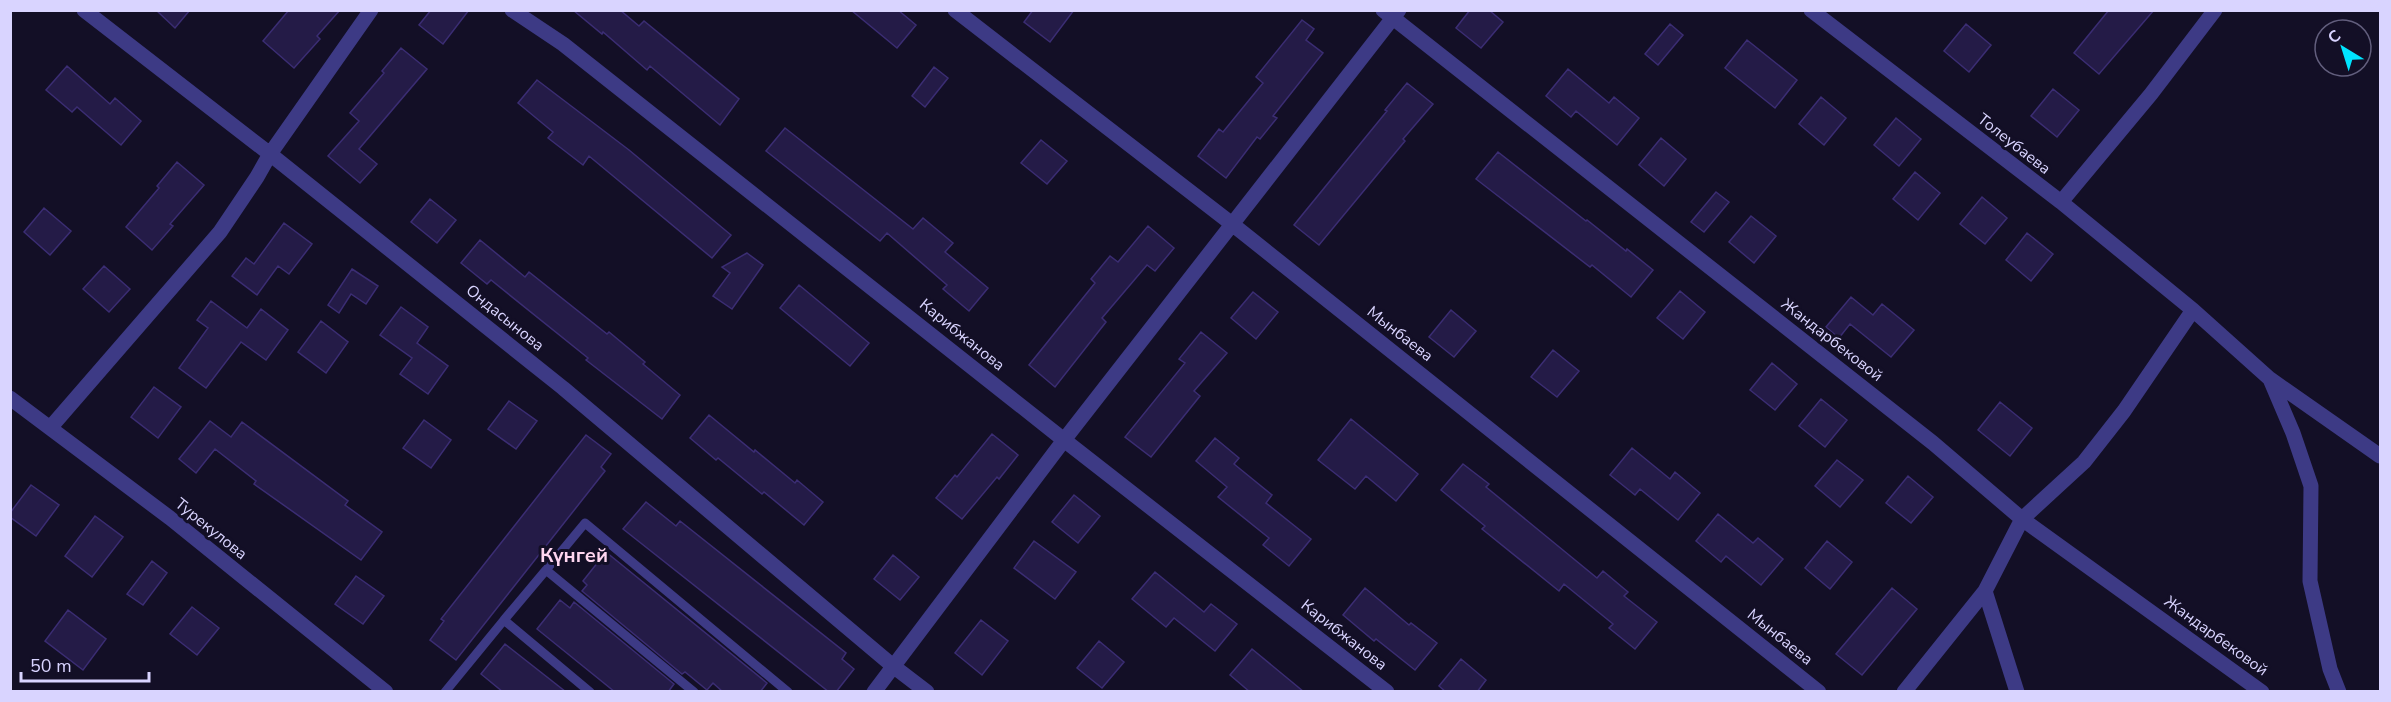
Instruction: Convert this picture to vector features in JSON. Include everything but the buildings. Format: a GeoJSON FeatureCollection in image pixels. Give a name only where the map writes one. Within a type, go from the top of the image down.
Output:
{"type":"FeatureCollection","features":[{"type":"Feature","properties":{"kind":"street","name":"Ондасынова"},"geometry":{"type":"LineString","coordinates":[[84,10],[270,154],[563,388],[893,666],[927,692]]}},
{"type":"Feature","properties":{"kind":"street"},"geometry":{"type":"LineString","coordinates":[[50,428],[220,232],[270,154],[371,10]]}},
{"type":"Feature","properties":{"kind":"street","name":"Карибжанова"},"geometry":{"type":"LineString","coordinates":[[512,10],[563,44],[1387,692]]}},
{"type":"Feature","properties":{"kind":"street","name":"Мынбаева"},"geometry":{"type":"LineString","coordinates":[[955,10],[1232,224],[1819,692]]}},
{"type":"Feature","properties":{"kind":"street","name":"Толеубаева"},"geometry":{"type":"LineString","coordinates":[[1810,10],[2061,202],[2193,310],[2270,379],[2380,456]]}},
{"type":"Feature","properties":{"kind":"street"},"geometry":{"type":"LineString","coordinates":[[2061,202],[2151,93],[2215,10]]}},
{"type":"Feature","properties":{"kind":"street"},"geometry":{"type":"LineString","coordinates":[[874,692],[1392,13]]}},
{"type":"Feature","properties":{"kind":"street","name":"Жандарбековой"},"geometry":{"type":"LineString","coordinates":[[1392,13],[1933,442],[2022,519],[2262,692]]}},
{"type":"Feature","properties":{"kind":"street"},"geometry":{"type":"LineString","coordinates":[[1904,692],[1985,591],[2022,519],[2084,462],[2124,411],[2193,310]]}},
{"type":"Feature","properties":{"kind":"street"},"geometry":{"type":"LineString","coordinates":[[2270,379],[2293,433],[2311,486],[2310,581],[2330,669],[2339,692]]}},
{"type":"Feature","properties":{"kind":"street","name":"Турекулова"},"geometry":{"type":"LineString","coordinates":[[10,398],[170,518],[378,689]]}},
{"type":"Feature","properties":{"kind":"street"},"geometry":{"type":"LineString","coordinates":[[1985,591],[2017,692]]}},
{"type":"Feature","properties":{"kind":"lane"},"geometry":{"type":"LineString","coordinates":[[445,692],[585,523],[788,692]]}},
{"type":"Feature","properties":{"kind":"lane"},"geometry":{"type":"LineString","coordinates":[[546,570],[694,692]]}},
{"type":"Feature","properties":{"kind":"lane"},"geometry":{"type":"LineString","coordinates":[[504,620],[590,692]]}},
{"type":"Feature","properties":{"kind":"district","name":"Күнгей"},"geometry":{"type":"Point","coordinates":[574,555]}}]}
